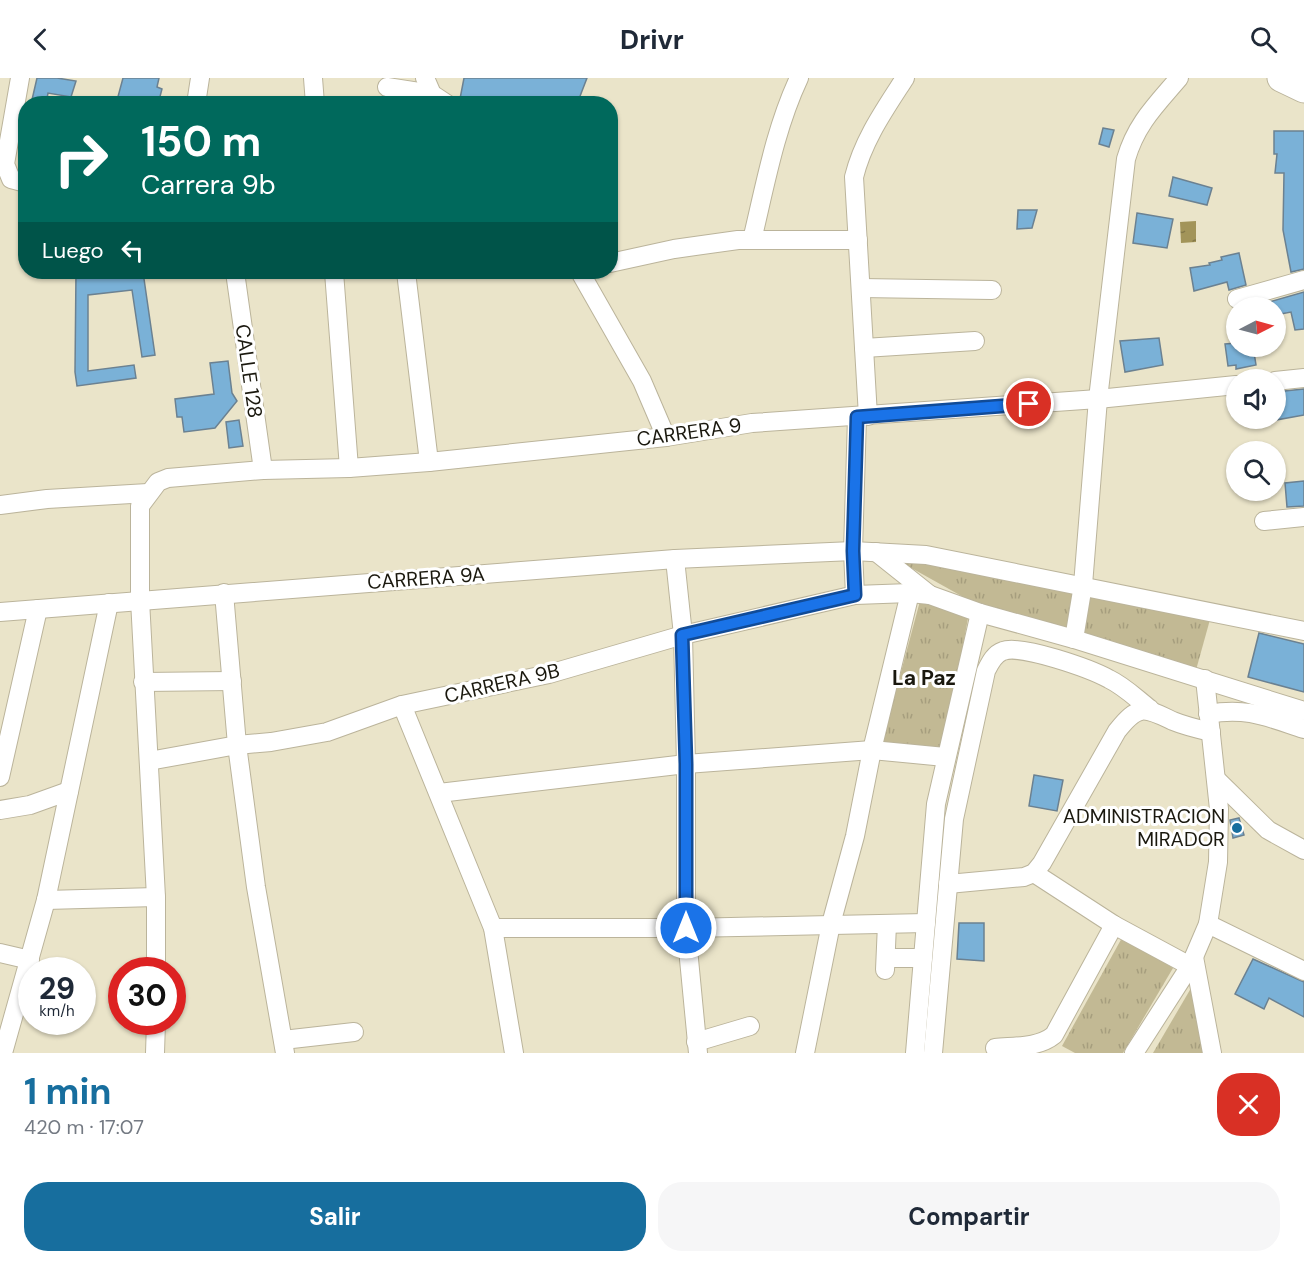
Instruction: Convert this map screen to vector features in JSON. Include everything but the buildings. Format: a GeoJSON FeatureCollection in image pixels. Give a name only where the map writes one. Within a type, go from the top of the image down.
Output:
{"type":"FeatureCollection","features":[{"type":"Feature","properties":{"kind":"highway"},"geometry":{"type":"LineString","coordinates":[[1281,78],[1304,89]]}},
{"type":"Feature","properties":{"kind":"street"},"geometry":{"type":"LineString","coordinates":[[18,181],[11,179],[5,164],[20,78]]}},
{"type":"Feature","properties":{"kind":"street"},"geometry":{"type":"LineString","coordinates":[[197,96],[200,78]]}},
{"type":"Feature","properties":{"kind":"street"},"geometry":{"type":"LineString","coordinates":[[313,78],[314,96]]}},
{"type":"Feature","properties":{"kind":"street"},"geometry":{"type":"LineString","coordinates":[[752,240],[780,126],[787,102],[799,78]]}},
{"type":"Feature","properties":{"kind":"street"},"geometry":{"type":"LineString","coordinates":[[855,595],[853,551],[864,348],[854,177],[858,160],[879,118],[905,78]]}},
{"type":"Feature","properties":{"kind":"street"},"geometry":{"type":"LineString","coordinates":[[1074,639],[1083,585],[1098,399],[1126,159],[1131,140],[1144,119],[1179,78]]}},
{"type":"Feature","properties":{"kind":"street"},"geometry":{"type":"LineString","coordinates":[[386,90],[435,92]]}},
{"type":"Feature","properties":{"kind":"street"},"geometry":{"type":"LineString","coordinates":[[618,261],[674,249],[752,240],[858,240]]}},
{"type":"Feature","properties":{"kind":"street","name":"CALLE 128"},"geometry":{"type":"LineString","coordinates":[[236,279],[263,470]]}},
{"type":"Feature","properties":{"kind":"street"},"geometry":{"type":"LineString","coordinates":[[335,279],[349,468]]}},
{"type":"Feature","properties":{"kind":"street"},"geometry":{"type":"LineString","coordinates":[[407,279],[429,462]]}},
{"type":"Feature","properties":{"kind":"street"},"geometry":{"type":"LineString","coordinates":[[584,279],[642,381],[666,437]]}},
{"type":"Feature","properties":{"kind":"street"},"geometry":{"type":"LineString","coordinates":[[1244,297],[1304,280]]}},
{"type":"Feature","properties":{"kind":"street"},"geometry":{"type":"LineString","coordinates":[[861,288],[992,290]]}},
{"type":"Feature","properties":{"kind":"street"},"geometry":{"type":"LineString","coordinates":[[864,348],[975,341]]}},
{"type":"Feature","properties":{"kind":"street"},"geometry":{"type":"LineString","coordinates":[[1286,380],[1304,378]]}},
{"type":"Feature","properties":{"kind":"street","name":"CARRERA 9"},"geometry":{"type":"LineString","coordinates":[[148,493],[158,482],[168,478],[263,470],[349,468],[429,462],[666,437],[752,423],[1098,399],[1226,386]]}},
{"type":"Feature","properties":{"kind":"street"},"geometry":{"type":"LineString","coordinates":[[0,505],[47,499],[148,493]]}},
{"type":"Feature","properties":{"kind":"street"},"geometry":{"type":"LineString","coordinates":[[148,493],[140,506],[140,600],[156,897],[156,957]]}},
{"type":"Feature","properties":{"kind":"street"},"geometry":{"type":"LineString","coordinates":[[1264,522],[1304,517]]}},
{"type":"Feature","properties":{"kind":"street","name":"CARRERA 9A"},"geometry":{"type":"LineString","coordinates":[[0,612],[675,559],[853,551],[927,555],[1304,631]]}},
{"type":"Feature","properties":{"kind":"street"},"geometry":{"type":"LineString","coordinates":[[876,552],[930,595],[980,613],[1074,639],[1304,711]]}},
{"type":"Feature","properties":{"kind":"street"},"geometry":{"type":"LineString","coordinates":[[675,559],[682,635],[686,764],[686,928],[697,1048],[750,1026]]}},
{"type":"Feature","properties":{"kind":"street"},"geometry":{"type":"LineString","coordinates":[[805,1053],[831,924],[855,836],[872,750],[910,592]]}},
{"type":"Feature","properties":{"kind":"street","name":"CARRERA 9B"},"geometry":{"type":"LineString","coordinates":[[149,761],[327,732],[402,705],[549,674],[682,635],[855,595],[910,592],[930,595]]}},
{"type":"Feature","properties":{"kind":"street"},"geometry":{"type":"LineString","coordinates":[[224,593],[237,745],[256,887],[284,1047],[354,1032]]}},
{"type":"Feature","properties":{"kind":"street"},"geometry":{"type":"LineString","coordinates":[[31,957],[46,900],[109,603]]}},
{"type":"Feature","properties":{"kind":"street"},"geometry":{"type":"LineString","coordinates":[[0,777],[38,609]]}},
{"type":"Feature","properties":{"kind":"street"},"geometry":{"type":"LineString","coordinates":[[915,1053],[936,804],[980,613]]}},
{"type":"Feature","properties":{"kind":"street"},"geometry":{"type":"LineString","coordinates":[[933,1053],[954,819],[986,671],[994,656],[1004,650],[1020,649],[1086,669],[1112,679],[1150,709],[1176,722],[1209,723],[1227,711],[1253,712],[1304,729]]}},
{"type":"Feature","properties":{"kind":"street"},"geometry":{"type":"LineString","coordinates":[[1134,1053],[1192,961],[1208,924],[1218,862],[1219,809],[1204,679]]}},
{"type":"Feature","properties":{"kind":"street"},"geometry":{"type":"LineString","coordinates":[[143,682],[232,681]]}},
{"type":"Feature","properties":{"kind":"street"},"geometry":{"type":"LineString","coordinates":[[402,705],[494,928],[514,1053]]}},
{"type":"Feature","properties":{"kind":"street"},"geometry":{"type":"LineString","coordinates":[[948,884],[1024,877],[1034,873],[1042,864],[1117,731],[1127,718],[1138,711],[1150,709]]}},
{"type":"Feature","properties":{"kind":"street"},"geometry":{"type":"LineString","coordinates":[[439,793],[686,764],[872,750],[945,757]]}},
{"type":"Feature","properties":{"kind":"street"},"geometry":{"type":"LineString","coordinates":[[1217,780],[1268,830],[1304,850]]}},
{"type":"Feature","properties":{"kind":"street"},"geometry":{"type":"LineString","coordinates":[[0,810],[30,805],[69,791]]}},
{"type":"Feature","properties":{"kind":"street"},"geometry":{"type":"LineString","coordinates":[[1034,873],[1114,925],[1192,961]]}},
{"type":"Feature","properties":{"kind":"street"},"geometry":{"type":"LineString","coordinates":[[46,900],[156,897]]}},
{"type":"Feature","properties":{"kind":"street"},"geometry":{"type":"LineString","coordinates":[[494,928],[686,928],[926,923]]}},
{"type":"Feature","properties":{"kind":"street"},"geometry":{"type":"LineString","coordinates":[[887,924],[886,964],[922,958]]}},
{"type":"Feature","properties":{"kind":"street"},"geometry":{"type":"LineString","coordinates":[[1208,924],[1304,971]]}},
{"type":"Feature","properties":{"kind":"street"},"geometry":{"type":"LineString","coordinates":[[995,1048],[1037,1044],[1047,1041],[1054,1035],[1114,925]]}},
{"type":"Feature","properties":{"kind":"street"},"geometry":{"type":"LineString","coordinates":[[0,953],[18,957]]}},
{"type":"Feature","properties":{"kind":"street"},"geometry":{"type":"LineString","coordinates":[[1192,961],[1212,1053]]}},
{"type":"Feature","properties":{"kind":"street"},"geometry":{"type":"LineString","coordinates":[[3,1053],[18,1001]]}},
{"type":"Feature","properties":{"kind":"street"},"geometry":{"type":"LineString","coordinates":[[155,1053],[156,1035]]}},
{"type":"Feature","properties":{"kind":"green space"},"geometry":{"type":"Polygon","coordinates":[[[897,560],[1079,588],[1068,631],[983,608],[897,560]]]}},
{"type":"Feature","properties":{"kind":"green space"},"geometry":{"type":"Polygon","coordinates":[[[1092,590],[1211,616],[1196,670],[1082,635],[1092,590]]]}},
{"type":"Feature","properties":{"kind":"green space"},"geometry":{"type":"Polygon","coordinates":[[[920,601],[968,618],[944,751],[882,743],[920,601]]]}},
{"type":"Feature","properties":{"kind":"green space"},"geometry":{"type":"Polygon","coordinates":[[[1123,936],[1173,968],[1123,1053],[1075,1053],[1062,1046],[1123,936]]]}},
{"type":"Feature","properties":{"kind":"green space"},"geometry":{"type":"Polygon","coordinates":[[[1194,983],[1204,1053],[1153,1053],[1194,983]]]}},
{"type":"Feature","properties":{"kind":"water"},"geometry":{"type":"Polygon","coordinates":[[[1196,221],[1196,242],[1181,243],[1180,222],[1196,221]]]}},
{"type":"Feature","properties":{"kind":"place","name":"ADMINISTRACION MIRADOR"},"geometry":{"type":"Point","coordinates":[1237,828]}},
{"type":"Feature","properties":{"kind":"district","name":"La Paz"},"geometry":{"type":"Point","coordinates":[924,678]}},
{"type":"Feature","properties":{"kind":"route"},"geometry":{"type":"LineString","coordinates":[[686,928],[686,764],[682,635],[855,595],[853,551],[857,417],[1029,404]]}}]}
